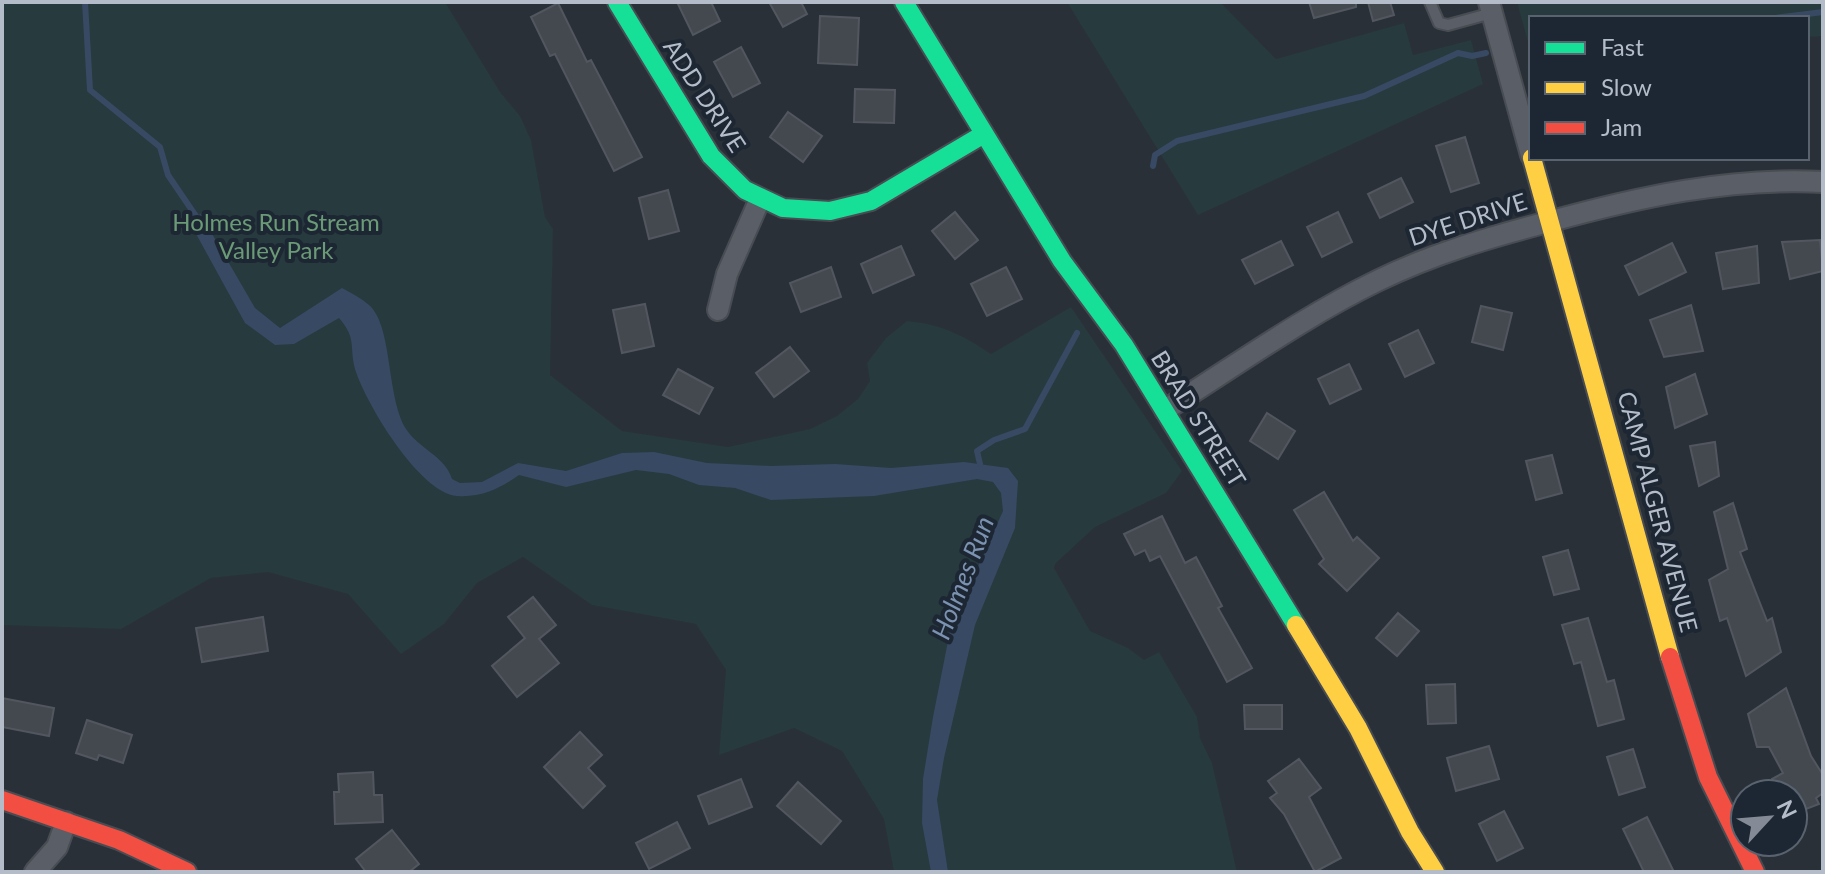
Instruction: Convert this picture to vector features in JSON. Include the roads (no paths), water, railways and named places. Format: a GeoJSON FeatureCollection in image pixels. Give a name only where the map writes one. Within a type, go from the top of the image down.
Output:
{"type":"FeatureCollection","features":[{"type":"Feature","properties":{"kind":"street","name":"ADD DRIVE"},"geometry":{"type":"LineString","coordinates":[[617,2],[711,156],[729,177],[760,199],[806,212],[855,207],[871,201],[984,134]]}},
{"type":"Feature","properties":{"kind":"street","name":"BRAD STREET"},"geometry":{"type":"LineString","coordinates":[[904,2],[1062,261],[1124,345],[1165,410],[1358,728],[1410,832],[1435,872]]}},
{"type":"Feature","properties":{"kind":"street","name":"CAMP ALGER AVENUE"},"geometry":{"type":"LineString","coordinates":[[1490,8],[1529,149]]}},
{"type":"Feature","properties":{"kind":"street","name":"CAMP ALGER AVENUE"},"geometry":{"type":"LineString","coordinates":[[1532,160],[1688,723],[1708,777],[1755,872]]}},
{"type":"Feature","properties":{"kind":"street","name":"DYE DRIVE"},"geometry":{"type":"LineString","coordinates":[[1165,410],[1329,306],[1378,280],[1443,252],[1549,221],[1683,190],[1739,183],[1823,182]]}},
{"type":"Feature","properties":{"kind":"street"},"geometry":{"type":"LineString","coordinates":[[718,310],[727,274],[760,199]]}},
{"type":"Feature","properties":{"kind":"street"},"geometry":{"type":"LineString","coordinates":[[2,800],[119,840],[187,872]]}},
{"type":"Feature","properties":{"kind":"street"},"geometry":{"type":"LineString","coordinates":[[35,872],[57,847],[66,822]]}},
{"type":"Feature","properties":{"kind":"lane"},"geometry":{"type":"LineString","coordinates":[[1430,2],[1439,23],[1448,25],[1490,8]]}},
{"type":"Feature","properties":{"kind":"water"},"geometry":{"type":"Polygon","coordinates":[[[200,213],[255,308],[280,328],[342,288],[369,305],[382,329],[395,399],[406,429],[444,464],[452,479],[460,483],[482,482],[518,463],[566,471],[622,453],[654,452],[707,463],[771,466],[835,464],[891,468],[964,462],[1008,468],[1018,481],[1015,528],[975,625],[937,800],[948,872],[931,872],[922,823],[923,779],[951,626],[1003,511],[1001,493],[993,482],[977,479],[874,496],[771,500],[735,488],[699,485],[669,474],[636,470],[566,487],[519,475],[482,494],[457,496],[442,491],[426,480],[411,463],[382,423],[361,384],[355,369],[350,337],[339,318],[294,344],[275,345],[245,323],[195,232],[200,213]]]}},
{"type":"Feature","properties":{"kind":"waterway","name":"Holmes Run"},"geometry":{"type":"LineString","coordinates":[[85,2],[90,90],[160,147],[168,175],[202,225]]}},
{"type":"Feature","properties":{"kind":"waterway"},"geometry":{"type":"LineString","coordinates":[[1791,16],[1823,12]]}},
{"type":"Feature","properties":{"kind":"waterway"},"geometry":{"type":"LineString","coordinates":[[1153,166],[1155,155],[1177,141],[1364,96],[1458,53],[1472,56],[1486,53]]}},
{"type":"Feature","properties":{"kind":"waterway"},"geometry":{"type":"LineString","coordinates":[[980,464],[977,451],[994,440],[1025,429],[1077,333]]}},
{"type":"Feature","properties":{"kind":"park label","name":"Holmes Run Stream Valley Park"},"geometry":{"type":"Point","coordinates":[276,237]}}]}
